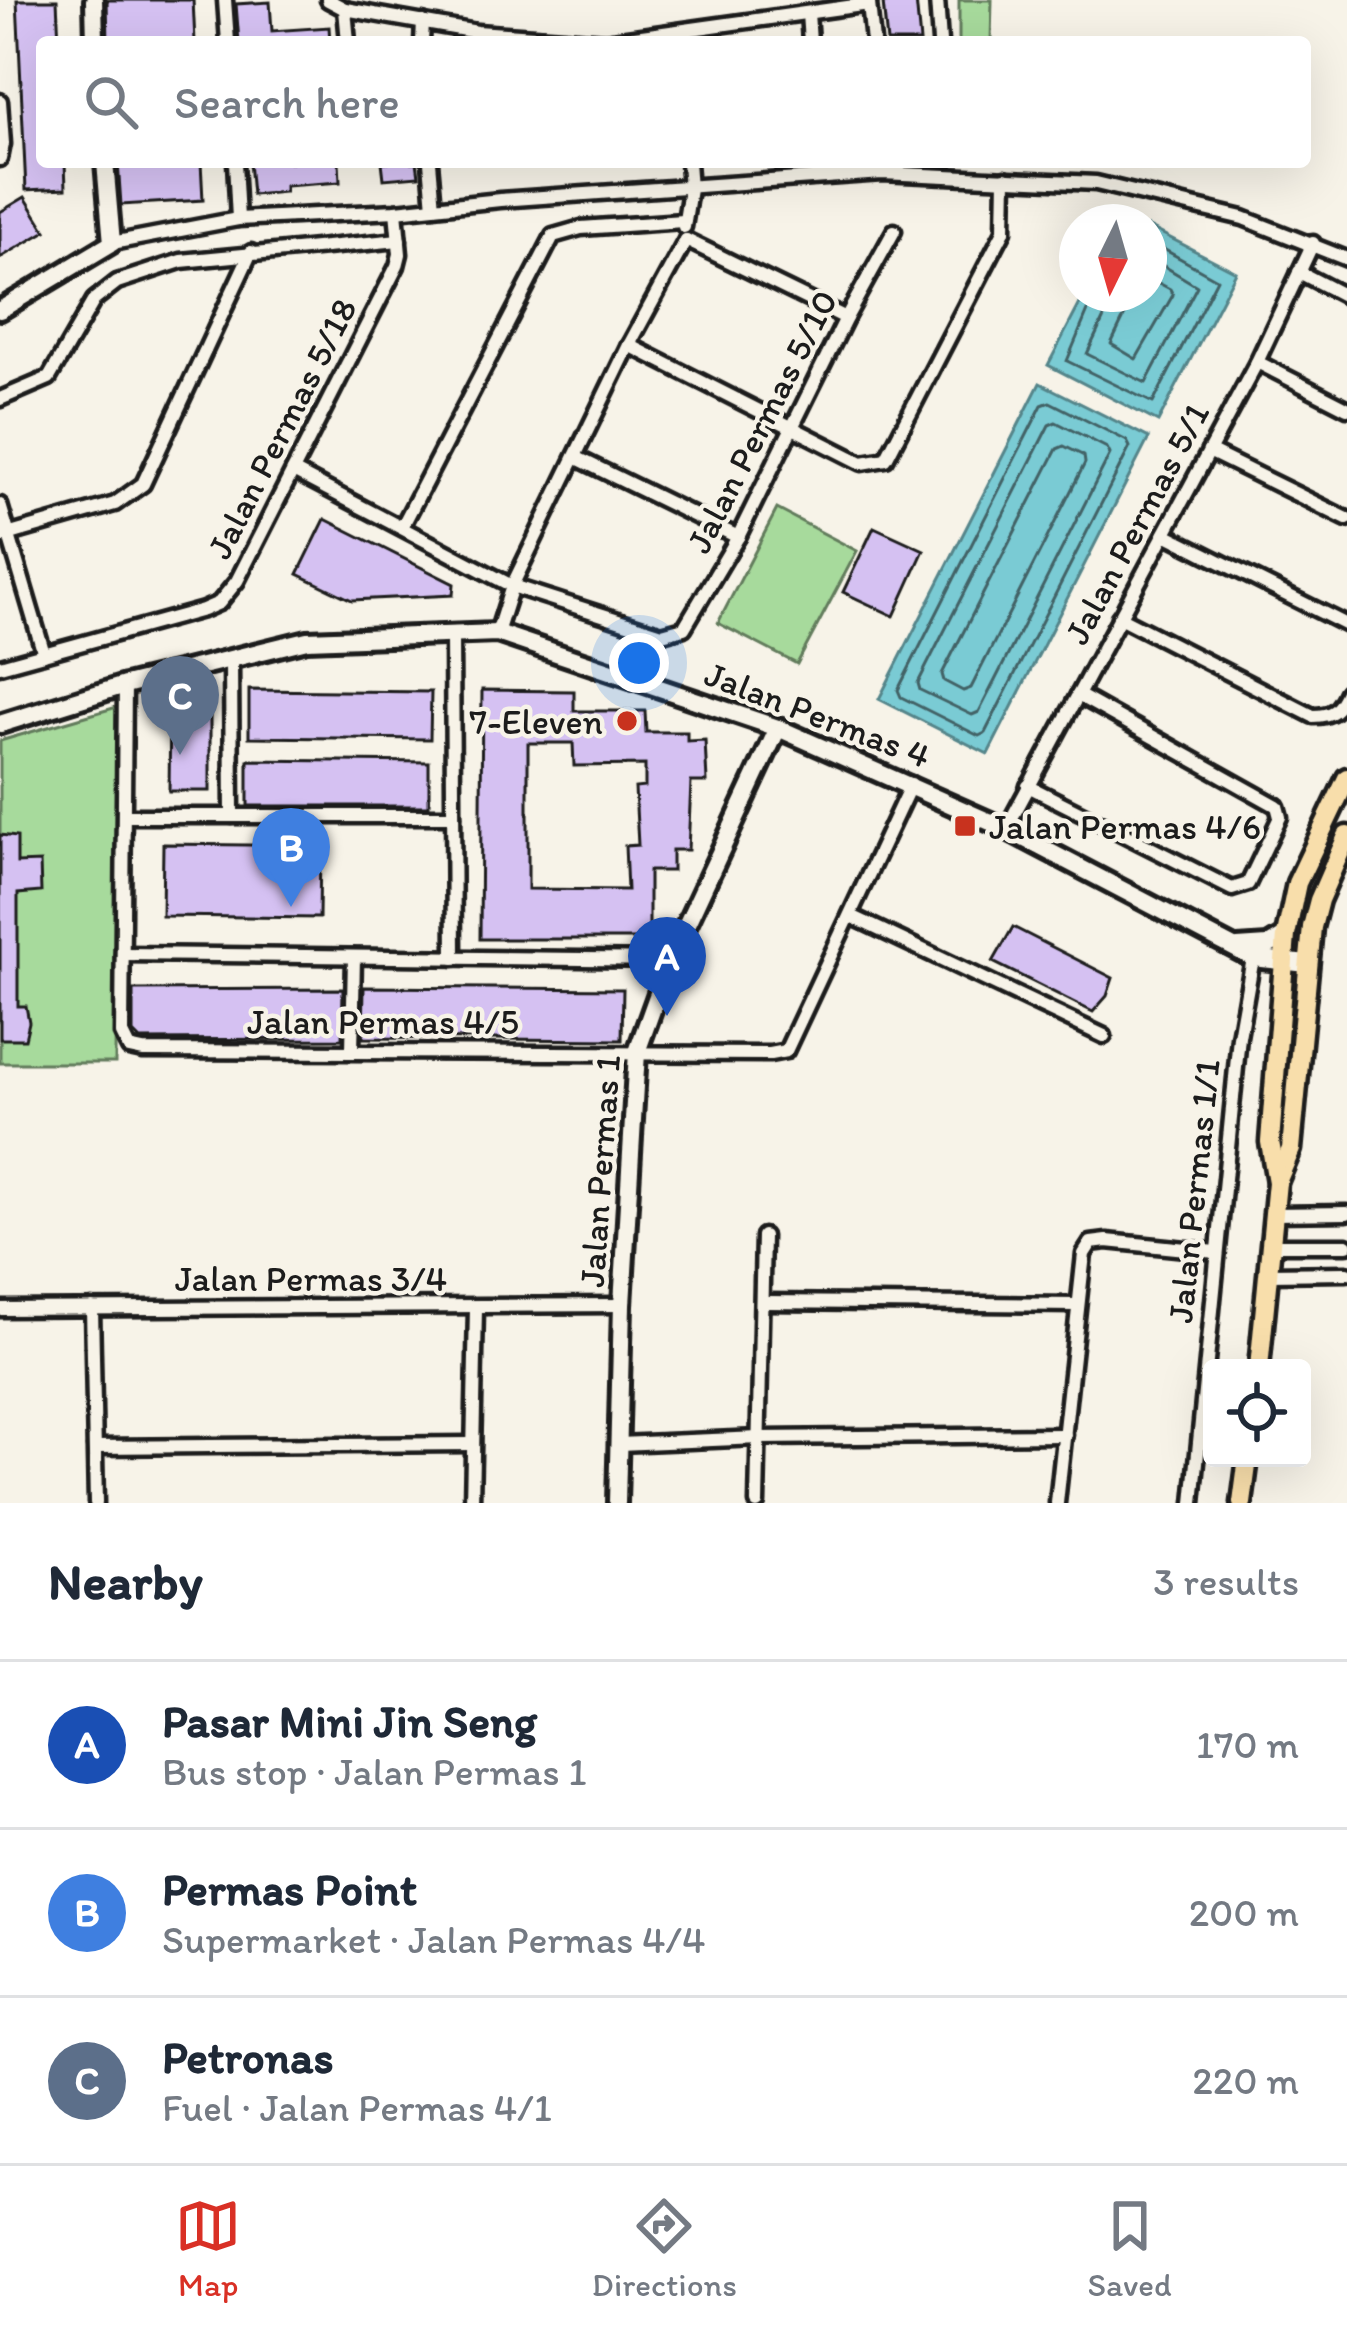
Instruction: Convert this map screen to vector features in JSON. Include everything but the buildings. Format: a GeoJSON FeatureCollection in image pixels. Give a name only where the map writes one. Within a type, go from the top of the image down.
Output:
{"type":"FeatureCollection","features":[{"type":"Feature","properties":{"kind":"main road"},"geometry":{"type":"LineString","coordinates":[[1260,1359],[1277,1182],[1270,1142],[1282,961],[1297,883],[1347,778]]}},
{"type":"Feature","properties":{"kind":"main road"},"geometry":{"type":"LineString","coordinates":[[1277,1182],[1291,1149],[1307,964],[1318,900],[1347,836]]}},
{"type":"Feature","properties":{"kind":"main road"},"geometry":{"type":"LineString","coordinates":[[1242,1503],[1247,1467]]}},
{"type":"Feature","properties":{"kind":"street"},"geometry":{"type":"LineString","coordinates":[[94,0],[95,36]]}},
{"type":"Feature","properties":{"kind":"street"},"geometry":{"type":"LineString","coordinates":[[225,0],[228,36]]}},
{"type":"Feature","properties":{"kind":"street"},"geometry":{"type":"LineString","coordinates":[[328,0],[345,9],[473,36]]}},
{"type":"Feature","properties":{"kind":"street"},"geometry":{"type":"LineString","coordinates":[[937,0],[940,36]]}},
{"type":"Feature","properties":{"kind":"street"},"geometry":{"type":"LineString","coordinates":[[682,36],[870,2],[873,36]]}},
{"type":"Feature","properties":{"kind":"street"},"geometry":{"type":"LineString","coordinates":[[345,9],[347,36]]}},
{"type":"Feature","properties":{"kind":"street"},"geometry":{"type":"LineString","coordinates":[[808,13],[810,36]]}},
{"type":"Feature","properties":{"kind":"street"},"geometry":{"type":"LineString","coordinates":[[422,36],[423,22]]}},
{"type":"Feature","properties":{"kind":"street"},"geometry":{"type":"LineString","coordinates":[[732,25],[733,36]]}},
{"type":"Feature","properties":{"kind":"street"},"geometry":{"type":"LineString","coordinates":[[0,101],[0,158]]}},
{"type":"Feature","properties":{"kind":"street"},"geometry":{"type":"LineString","coordinates":[[106,168],[112,243]]}},
{"type":"Feature","properties":{"kind":"street"},"geometry":{"type":"LineString","coordinates":[[235,168],[238,219]]}},
{"type":"Feature","properties":{"kind":"street"},"geometry":{"type":"LineString","coordinates":[[431,168],[434,207]]}},
{"type":"Feature","properties":{"kind":"street"},"geometry":{"type":"LineString","coordinates":[[497,633],[512,586],[629,345],[686,240],[683,221],[690,189],[688,168]]}},
{"type":"Feature","properties":{"kind":"street"},"geometry":{"type":"LineString","coordinates":[[0,310],[112,243],[238,219],[690,189],[818,170],[948,169],[1096,183],[1161,195],[1313,243],[1347,260]]}},
{"type":"Feature","properties":{"kind":"street"},"geometry":{"type":"LineString","coordinates":[[629,345],[862,464],[886,459],[1004,231],[1005,178]]}},
{"type":"Feature","properties":{"kind":"street"},"geometry":{"type":"LineString","coordinates":[[0,399],[49,378],[94,300],[117,282],[181,261],[399,240],[396,211]]}},
{"type":"Feature","properties":{"kind":"street"},"geometry":{"type":"LineString","coordinates":[[402,527],[546,245],[563,231],[683,221]]}},
{"type":"Feature","properties":{"kind":"street","name":"Jalan Permas 5/10"},"geometry":{"type":"LineString","coordinates":[[512,586],[662,634],[675,633],[692,618],[894,231]]}},
{"type":"Feature","properties":{"kind":"street","name":"Jalan Permas 5/18"},"geometry":{"type":"LineString","coordinates":[[0,666],[219,603],[237,581],[397,266],[399,240]]}},
{"type":"Feature","properties":{"kind":"street"},"geometry":{"type":"LineString","coordinates":[[686,240],[846,318]]}},
{"type":"Feature","properties":{"kind":"street","name":"Jalan Permas 5/1"},"geometry":{"type":"LineString","coordinates":[[1006,829],[1257,362],[1313,243]]}},
{"type":"Feature","properties":{"kind":"street"},"geometry":{"type":"LineString","coordinates":[[6,536],[115,504],[143,484],[251,252]]}},
{"type":"Feature","properties":{"kind":"street"},"geometry":{"type":"LineString","coordinates":[[1299,272],[1347,297]]}},
{"type":"Feature","properties":{"kind":"street"},"geometry":{"type":"LineString","coordinates":[[1257,362],[1347,409]]}},
{"type":"Feature","properties":{"kind":"street"},"geometry":{"type":"LineString","coordinates":[[1209,452],[1347,519]]}},
{"type":"Feature","properties":{"kind":"street"},"geometry":{"type":"LineString","coordinates":[[575,458],[738,537]]}},
{"type":"Feature","properties":{"kind":"street"},"geometry":{"type":"LineString","coordinates":[[293,471],[512,586]]}},
{"type":"Feature","properties":{"kind":"street"},"geometry":{"type":"LineString","coordinates":[[0,506],[44,654]]}},
{"type":"Feature","properties":{"kind":"street"},"geometry":{"type":"LineString","coordinates":[[1165,534],[1347,625]]}},
{"type":"Feature","properties":{"kind":"street"},"geometry":{"type":"LineString","coordinates":[[1119,617],[1313,716],[1328,716],[1340,707],[1347,692]]}},
{"type":"Feature","properties":{"kind":"street","name":"Jalan Permas 4"},"geometry":{"type":"LineString","coordinates":[[0,724],[125,685],[308,640],[497,633],[778,728],[1006,829],[1245,953],[1307,964]]}},
{"type":"Feature","properties":{"kind":"street"},"geometry":{"type":"LineString","coordinates":[[452,635],[454,958]]}},
{"type":"Feature","properties":{"kind":"street"},"geometry":{"type":"LineString","coordinates":[[231,659],[232,816]]}},
{"type":"Feature","properties":{"kind":"street"},"geometry":{"type":"LineString","coordinates":[[125,685],[123,954],[670,960]]}},
{"type":"Feature","properties":{"kind":"street"},"geometry":{"type":"LineString","coordinates":[[1028,786],[1239,890],[1248,884],[1280,812],[1277,806],[1078,694]]}},
{"type":"Feature","properties":{"kind":"street","name":"Jalan Permas 1"},"geometry":{"type":"LineString","coordinates":[[617,1503],[622,1305],[637,1052],[670,960],[778,728]]}},
{"type":"Feature","properties":{"kind":"street"},"geometry":{"type":"LineString","coordinates":[[637,1052],[786,1051],[911,784]]}},
{"type":"Feature","properties":{"kind":"street"},"geometry":{"type":"LineString","coordinates":[[125,816],[454,816]]}},
{"type":"Feature","properties":{"kind":"street"},"geometry":{"type":"LineString","coordinates":[[850,916],[1104,1036]]}},
{"type":"Feature","properties":{"kind":"street"},"geometry":{"type":"LineString","coordinates":[[1245,953],[1286,935]]}},
{"type":"Feature","properties":{"kind":"street","name":"Jalan Permas 1/1"},"geometry":{"type":"LineString","coordinates":[[1193,1503],[1245,953]]}},
{"type":"Feature","properties":{"kind":"street","name":"Jalan Permas 4/5"},"geometry":{"type":"LineString","coordinates":[[123,954],[122,1034],[129,1048],[637,1052]]}},
{"type":"Feature","properties":{"kind":"street"},"geometry":{"type":"LineString","coordinates":[[352,1051],[354,957]]}},
{"type":"Feature","properties":{"kind":"street"},"geometry":{"type":"LineString","coordinates":[[1274,1214],[1347,1213]]}},
{"type":"Feature","properties":{"kind":"street"},"geometry":{"type":"LineString","coordinates":[[757,1503],[764,1236]]}},
{"type":"Feature","properties":{"kind":"street"},"geometry":{"type":"LineString","coordinates":[[1057,1503],[1084,1254],[1091,1244],[1107,1241],[1216,1252]]}},
{"type":"Feature","properties":{"kind":"street"},"geometry":{"type":"LineString","coordinates":[[1271,1245],[1347,1245]]}},
{"type":"Feature","properties":{"kind":"street"},"geometry":{"type":"LineString","coordinates":[[1268,1274],[1347,1273]]}},
{"type":"Feature","properties":{"kind":"street"},"geometry":{"type":"LineString","coordinates":[[765,1302],[1076,1305]]}},
{"type":"Feature","properties":{"kind":"street","name":"Jalan Permas 3/4"},"geometry":{"type":"LineString","coordinates":[[0,1309],[622,1305]]}},
{"type":"Feature","properties":{"kind":"street"},"geometry":{"type":"LineString","coordinates":[[92,1308],[96,1503]]}},
{"type":"Feature","properties":{"kind":"street"},"geometry":{"type":"LineString","coordinates":[[472,1503],[476,1308]]}},
{"type":"Feature","properties":{"kind":"street"},"geometry":{"type":"LineString","coordinates":[[619,1444],[1065,1435]]}},
{"type":"Feature","properties":{"kind":"street"},"geometry":{"type":"LineString","coordinates":[[95,1447],[473,1444]]}},
{"type":"Feature","properties":{"kind":"green space"},"geometry":{"type":"Polygon","coordinates":[[[959,0],[992,0],[991,36],[959,36],[959,0]]]}},
{"type":"Feature","properties":{"kind":"green space"},"geometry":{"type":"Polygon","coordinates":[[[777,509],[857,551],[797,664],[718,623],[777,509]]]}},
{"type":"Feature","properties":{"kind":"green space"},"geometry":{"type":"Polygon","coordinates":[[[117,707],[115,1063],[0,1063],[0,741],[117,707]]]}},
{"type":"Feature","properties":{"kind":"water"},"geometry":{"type":"Polygon","coordinates":[[[1167,236],[1236,272],[1158,422],[1048,365],[1076,312],[1167,312],[1167,236]]]}},
{"type":"Feature","properties":{"kind":"water"},"geometry":{"type":"Polygon","coordinates":[[[1040,383],[1149,438],[988,754],[879,699],[1040,383]]]}},
{"type":"Feature","properties":{"kind":"place","name":"7-Eleven"},"geometry":{"type":"Point","coordinates":[627,721]}},
{"type":"Feature","properties":{"kind":"place","name":"Petronas"},"geometry":{"type":"Point","coordinates":[180,755]}},
{"type":"Feature","properties":{"kind":"place","name":"Jalan Permas 4/6"},"geometry":{"type":"Point","coordinates":[965,826]}},
{"type":"Feature","properties":{"kind":"place","name":"Permas Point"},"geometry":{"type":"Point","coordinates":[291,907]}},
{"type":"Feature","properties":{"kind":"place","name":"Pasar Mini Jin Seng"},"geometry":{"type":"Point","coordinates":[667,1016]}}]}
